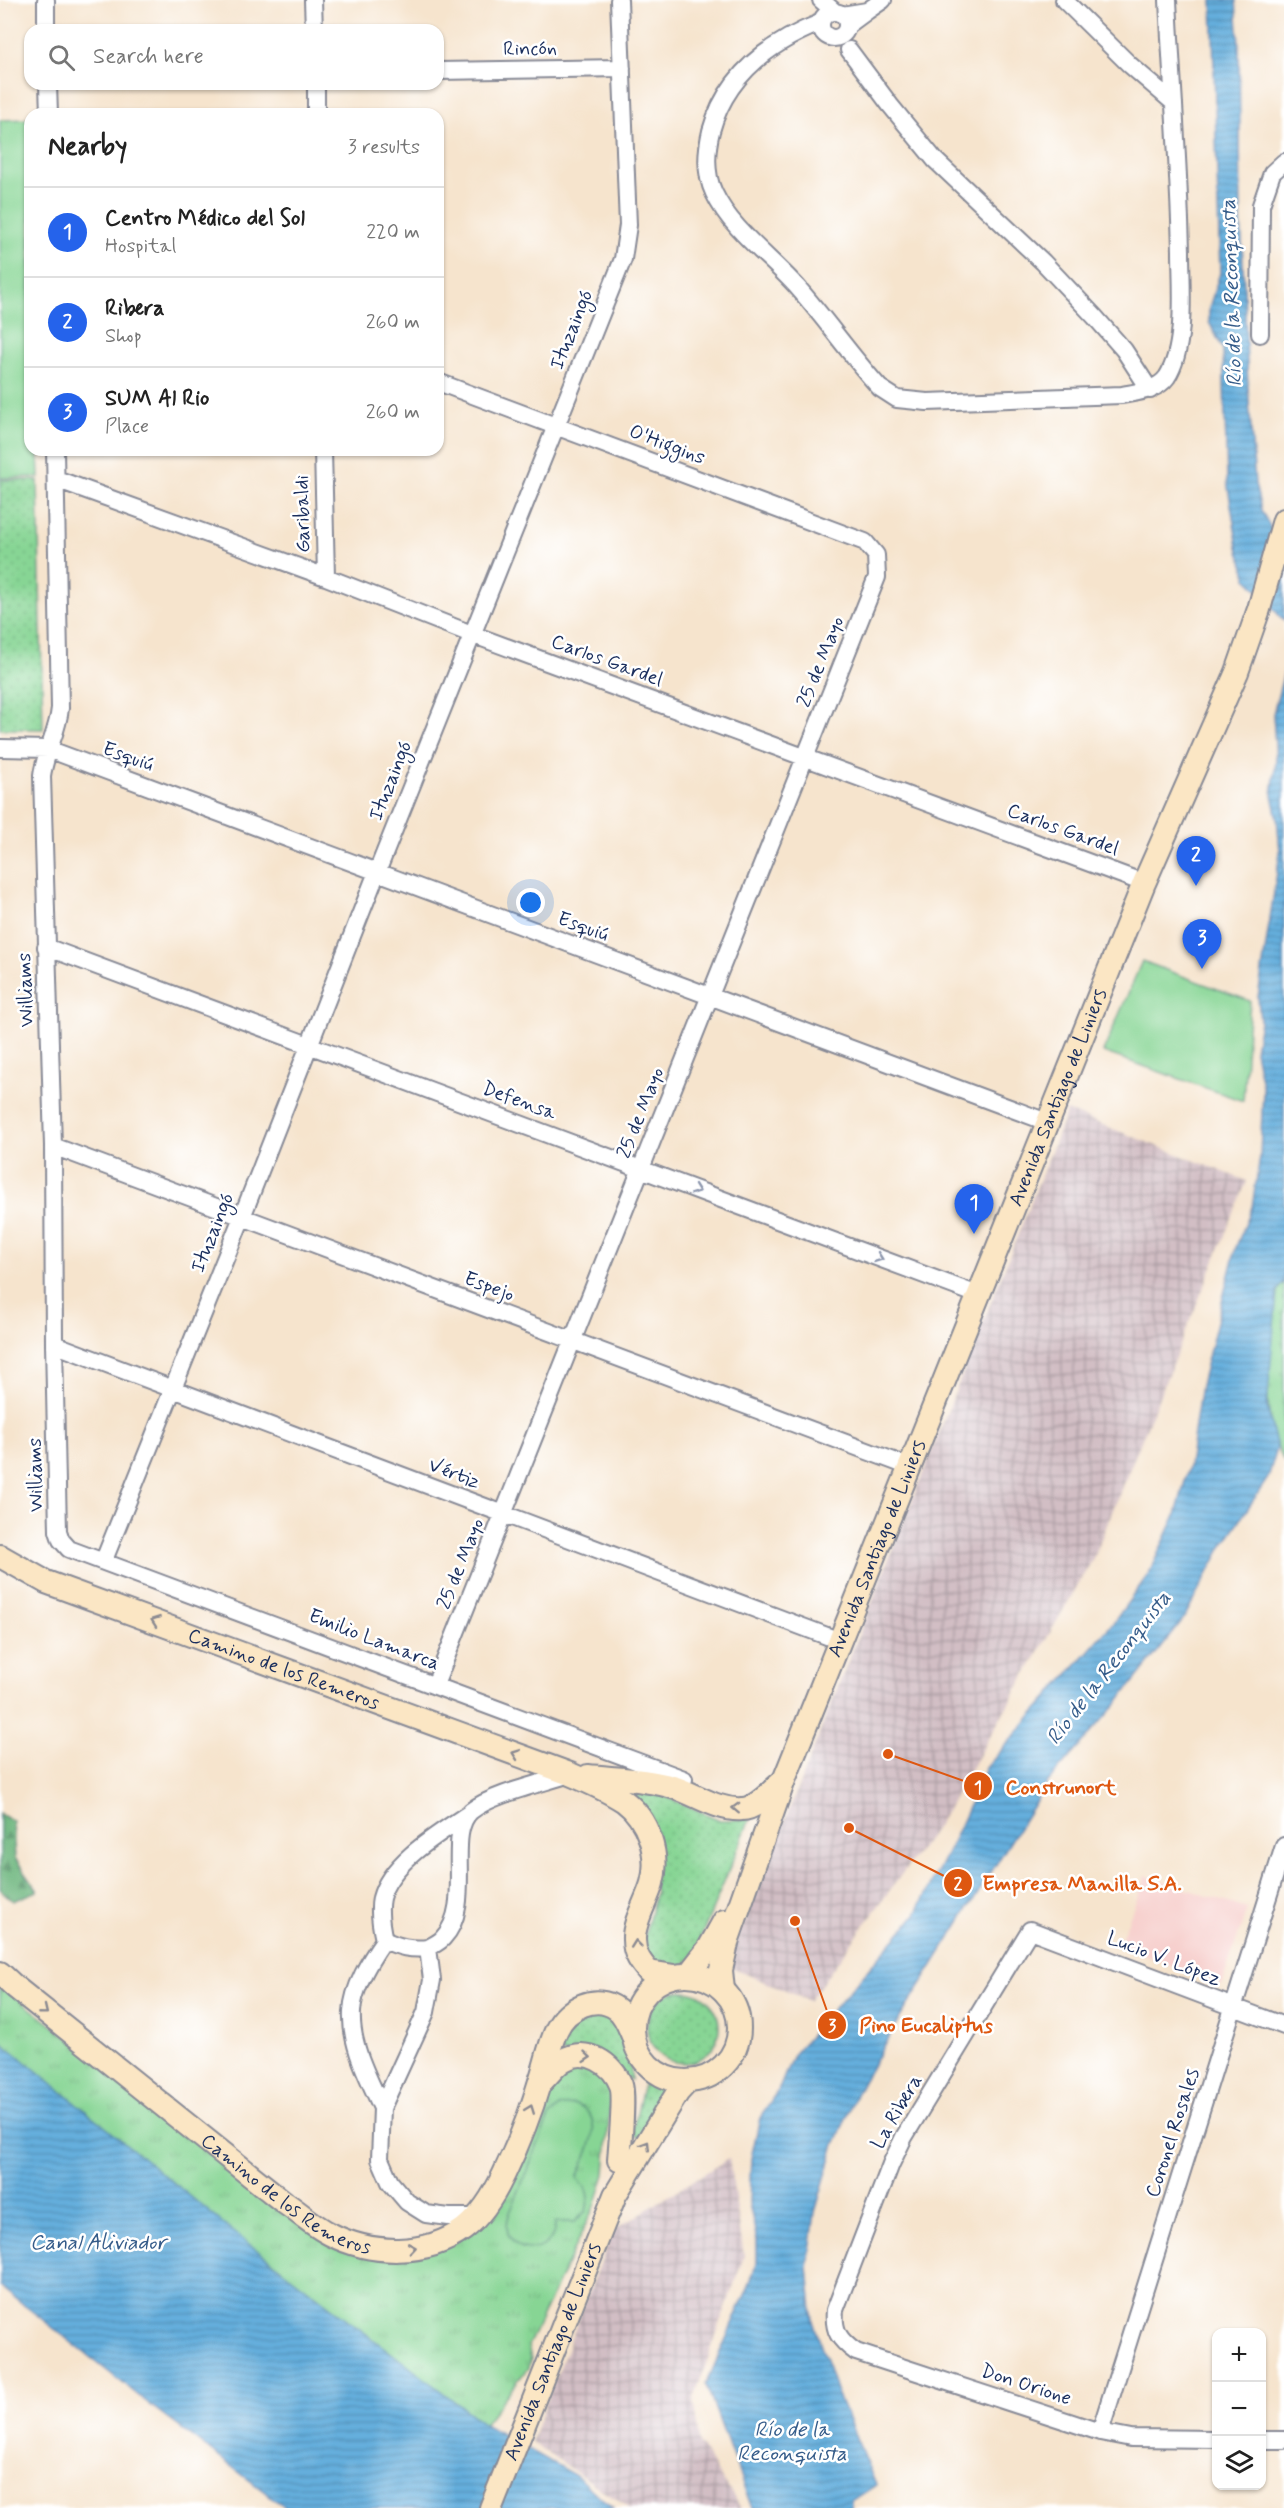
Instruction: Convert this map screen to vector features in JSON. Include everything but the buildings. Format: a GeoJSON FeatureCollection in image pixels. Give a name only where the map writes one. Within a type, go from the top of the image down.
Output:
{"type":"FeatureCollection","features":[{"type":"Feature","properties":{"kind":"main road","name":"Avenida Santiago de Liniers"},"geometry":{"type":"LineString","coordinates":[[723,1990],[720,1970],[728,1939],[784,1780],[1144,883],[1237,672],[1259,609],[1284,520]]}},
{"type":"Feature","properties":{"kind":"main road","name":"Camino de los Remeros"},"geometry":{"type":"LineString","coordinates":[[0,1556],[46,1582],[570,1774],[603,1788],[626,1802],[640,1817],[648,1831],[654,1866],[652,1882],[633,1939],[638,1959],[650,1972],[681,1976]]}},
{"type":"Feature","properties":{"kind":"main road","name":"Camino de los Remeros"},"geometry":{"type":"LineString","coordinates":[[570,1774],[666,1786],[726,1808],[744,1810],[760,1801],[784,1780]]}},
{"type":"Feature","properties":{"kind":"main road","name":"Avenida Santiago de Liniers"},"geometry":{"type":"LineString","coordinates":[[681,1976],[709,1948],[749,1875]]}},
{"type":"Feature","properties":{"kind":"main road","name":"Camino de los Remeros"},"geometry":{"type":"LineString","coordinates":[[0,1973],[285,2203],[330,2234],[361,2246],[389,2251],[417,2248],[450,2236],[464,2229],[483,2209],[504,2175],[539,2084],[557,2029],[565,2016],[584,2004],[594,2001],[607,2003],[618,2009],[637,2045]]}},
{"type":"Feature","properties":{"kind":"main road"},"geometry":{"type":"LineString","coordinates":[[681,1976],[712,1982],[723,1990],[734,2004],[739,2021],[738,2039],[732,2055],[720,2068],[705,2077],[688,2081],[661,2074],[637,2045],[634,2020],[643,1998],[660,1982],[681,1976]]}},
{"type":"Feature","properties":{"kind":"main road","name":"Avenida Santiago de Liniers"},"geometry":{"type":"LineString","coordinates":[[615,2195],[619,2160],[638,2078],[637,2045]]}},
{"type":"Feature","properties":{"kind":"main road","name":"Camino de los Remeros"},"geometry":{"type":"LineString","coordinates":[[539,2084],[565,2059],[582,2055],[598,2058],[612,2070],[622,2087],[619,2160]]}},
{"type":"Feature","properties":{"kind":"main road","name":"Avenida Santiago de Liniers"},"geometry":{"type":"LineString","coordinates":[[491,2508],[615,2195],[678,2092],[688,2081]]}},
{"type":"Feature","properties":{"kind":"street"},"geometry":{"type":"LineString","coordinates":[[45,0],[46,24]]}},
{"type":"Feature","properties":{"kind":"street"},"geometry":{"type":"LineString","coordinates":[[313,0],[314,24]]}},
{"type":"Feature","properties":{"kind":"street","name":"Ituzaingó"},"geometry":{"type":"LineString","coordinates":[[104,1560],[623,259],[627,243],[619,0]]}},
{"type":"Feature","properties":{"kind":"street"},"geometry":{"type":"LineString","coordinates":[[820,0],[849,50],[935,160],[1043,262],[1095,317],[1124,350],[1150,390]]}},
{"type":"Feature","properties":{"kind":"street"},"geometry":{"type":"LineString","coordinates":[[883,0],[867,11],[834,25],[795,33],[750,65],[724,96],[715,117],[709,140],[708,177],[714,194],[725,211],[798,288],[879,388],[897,399],[927,402],[1122,395],[1150,390],[1166,379],[1175,359],[1179,334],[1181,290],[1179,181],[1168,0]]}},
{"type":"Feature","properties":{"kind":"street"},"geometry":{"type":"LineString","coordinates":[[1064,0],[1130,65],[1174,103]]}},
{"type":"Feature","properties":{"kind":"street","name":"Rincón"},"geometry":{"type":"LineString","coordinates":[[444,71],[622,68]]}},
{"type":"Feature","properties":{"kind":"street"},"geometry":{"type":"LineString","coordinates":[[48,90],[48,108]]}},
{"type":"Feature","properties":{"kind":"street"},"geometry":{"type":"LineString","coordinates":[[316,90],[316,108]]}},
{"type":"Feature","properties":{"kind":"street"},"geometry":{"type":"LineString","coordinates":[[1260,334],[1261,205],[1272,173],[1284,162]]}},
{"type":"Feature","properties":{"kind":"street","name":"O'Higgins"},"geometry":{"type":"LineString","coordinates":[[444,384],[865,542],[876,555]]}},
{"type":"Feature","properties":{"kind":"street","name":"Williams"},"geometry":{"type":"LineString","coordinates":[[55,456],[60,708],[59,725],[48,749],[42,776],[53,1146],[58,1531]]}},
{"type":"Feature","properties":{"kind":"street","name":"Garibaldi"},"geometry":{"type":"LineString","coordinates":[[323,456],[326,576]]}},
{"type":"Feature","properties":{"kind":"street","name":"Carlos Gardel"},"geometry":{"type":"LineString","coordinates":[[56,479],[326,576],[474,635],[1144,883]]}},
{"type":"Feature","properties":{"kind":"street","name":"25 de Mayo"},"geometry":{"type":"LineString","coordinates":[[435,1685],[877,577],[876,555]]}},
{"type":"Feature","properties":{"kind":"street","name":"Esquiú"},"geometry":{"type":"LineString","coordinates":[[0,748],[48,749],[1047,1122]]}},
{"type":"Feature","properties":{"kind":"street","name":"Defensa"},"geometry":{"type":"LineString","coordinates":[[46,947],[978,1295]]}},
{"type":"Feature","properties":{"kind":"street","name":"Espejo"},"geometry":{"type":"LineString","coordinates":[[53,1146],[910,1467]]}},
{"type":"Feature","properties":{"kind":"street","name":"Vértiz"},"geometry":{"type":"LineString","coordinates":[[54,1344],[840,1641]]}},
{"type":"Feature","properties":{"kind":"street","name":"Emilio Lamarca"},"geometry":{"type":"LineString","coordinates":[[58,1531],[61,1540],[69,1549],[104,1560],[684,1779]]}},
{"type":"Feature","properties":{"kind":"street"},"geometry":{"type":"LineString","coordinates":[[382,2109],[357,2045],[351,2011],[368,1964],[384,1940],[380,1923],[381,1898],[390,1879],[407,1859],[427,1842],[471,1811],[491,1800],[570,1774]]}},
{"type":"Feature","properties":{"kind":"street"},"geometry":{"type":"LineString","coordinates":[[384,1940],[398,1947],[415,1950],[428,1948],[443,1939],[452,1924],[459,1904],[461,1832],[464,1820],[471,1811]]}},
{"type":"Feature","properties":{"kind":"street","name":"Coronel Rosales"},"geometry":{"type":"LineString","coordinates":[[1100,2432],[1284,1846]]}},
{"type":"Feature","properties":{"kind":"street","name":"Lucio V. López"},"geometry":{"type":"LineString","coordinates":[[1030,1930],[1284,2026]]}},
{"type":"Feature","properties":{"kind":"street","name":"La Ribera"},"geometry":{"type":"LineString","coordinates":[[835,2331],[835,2310],[891,2164],[904,2138],[1030,1930]]}},
{"type":"Feature","properties":{"kind":"street"},"geometry":{"type":"LineString","coordinates":[[428,1948],[432,1980],[426,2012],[382,2109],[380,2159],[390,2182],[407,2202],[426,2214],[475,2217]]}},
{"type":"Feature","properties":{"kind":"street","name":"Don Orione"},"geometry":{"type":"LineString","coordinates":[[835,2331],[842,2342],[856,2352],[1100,2432],[1131,2438],[1212,2439]]}},
{"type":"Feature","properties":{"kind":"street"},"geometry":{"type":"LineString","coordinates":[[1266,2440],[1284,2440]]}},
{"type":"Feature","properties":{"kind":"shaded area"},"geometry":{"type":"Polygon","coordinates":[[[1067,1111],[1247,1181],[1093,1559],[939,1823],[809,2001],[727,1966],[1067,1111]]]}},
{"type":"Feature","properties":{"kind":"shaded area"},"geometry":{"type":"Polygon","coordinates":[[[1146,1876],[1247,1909],[1221,1986],[1119,1944],[1146,1876]]]}},
{"type":"Feature","properties":{"kind":"shaded area"},"geometry":{"type":"Polygon","coordinates":[[[729,2158],[744,2256],[693,2401],[700,2445],[741,2508],[629,2508],[531,2442],[613,2231],[729,2158]]]}},
{"type":"Feature","properties":{"kind":"green space"},"geometry":{"type":"Polygon","coordinates":[[[24,119],[24,456],[38,456],[39,477],[0,478],[0,120],[24,119]]]}},
{"type":"Feature","properties":{"kind":"green space"},"geometry":{"type":"Polygon","coordinates":[[[0,480],[38,480],[43,729],[0,729],[0,480]]]}},
{"type":"Feature","properties":{"kind":"green space"},"geometry":{"type":"Polygon","coordinates":[[[1142,961],[1250,1001],[1243,1101],[1103,1052],[1142,961]]]}},
{"type":"Feature","properties":{"kind":"green space"},"geometry":{"type":"Polygon","coordinates":[[[1284,1281],[1284,1462],[1275,1441],[1270,1420],[1268,1378],[1277,1291],[1284,1281]]]}},
{"type":"Feature","properties":{"kind":"green space"},"geometry":{"type":"Polygon","coordinates":[[[629,1788],[662,1795],[720,1820],[750,1819],[692,1959],[682,1966],[669,1968],[653,1965],[642,1946],[656,1892],[625,1792],[629,1788]]]}},
{"type":"Feature","properties":{"kind":"green space"},"geometry":{"type":"Polygon","coordinates":[[[0,1814],[13,1821],[15,1858],[38,1891],[13,1901],[0,1889],[0,1814]]]}},
{"type":"Feature","properties":{"kind":"green space"},"geometry":{"type":"Polygon","coordinates":[[[0,1985],[342,2249],[459,2240],[547,2083],[567,2066],[591,2065],[608,2081],[611,2090],[605,2174],[596,2203],[528,2346],[531,2359],[528,2368],[484,2424],[241,2238],[0,2041],[0,1985]]]}},
{"type":"Feature","properties":{"kind":"green space"},"geometry":{"type":"Polygon","coordinates":[[[683,1991],[697,1994],[709,2001],[716,2013],[719,2027],[716,2041],[709,2053],[697,2060],[683,2063],[669,2060],[657,2053],[650,2041],[647,2027],[650,2013],[657,2001],[669,1994],[683,1991]]]}},
{"type":"Feature","properties":{"kind":"green space"},"geometry":{"type":"Polygon","coordinates":[[[583,2011],[613,2015],[628,2046],[631,2080],[560,2052],[567,2022],[583,2011]]]}},
{"type":"Feature","properties":{"kind":"green space"},"geometry":{"type":"Polygon","coordinates":[[[645,2079],[668,2088],[640,2138],[633,2134],[633,2129],[645,2079]]]}},
{"type":"Feature","properties":{"kind":"green space"},"geometry":{"type":"Polygon","coordinates":[[[573,2104],[584,2109],[591,2117],[593,2126],[590,2147],[577,2178],[584,2185],[587,2193],[586,2211],[574,2222],[555,2222],[553,2235],[546,2244],[528,2249],[518,2246],[511,2239],[507,2229],[509,2215],[549,2117],[559,2107],[573,2104]]]}},
{"type":"Feature","properties":{"kind":"water","name":"Río de la Reconquista"},"geometry":{"type":"Polygon","coordinates":[[[1212,0],[1236,0],[1239,46],[1241,215],[1248,387],[1255,484],[1261,510],[1284,552],[1284,621],[1247,578],[1238,547],[1227,481],[1223,349],[1209,322],[1209,308],[1220,273],[1212,0]]]}},
{"type":"Feature","properties":{"kind":"water","name":"Río de la Reconquista"},"geometry":{"type":"Polygon","coordinates":[[[1284,673],[1284,1281],[1277,1291],[1267,1407],[1277,1448],[1268,1478],[1222,1547],[1184,1618],[1118,1702],[1047,1783],[898,2021],[857,2092],[834,2147],[815,2212],[808,2267],[813,2321],[836,2390],[876,2485],[852,2501],[852,2508],[752,2508],[706,2385],[757,2263],[757,2240],[749,2203],[751,2158],[760,2118],[780,2087],[793,2055],[915,1916],[986,1768],[1113,1623],[1148,1575],[1176,1515],[1189,1466],[1201,1385],[1236,1247],[1252,1207],[1260,1157],[1263,1090],[1255,1051],[1260,1021],[1258,997],[1280,852],[1272,795],[1276,761],[1273,714],[1284,673]]]}},
{"type":"Feature","properties":{"kind":"water","name":"Canal Aliviador"},"geometry":{"type":"Polygon","coordinates":[[[0,2041],[241,2238],[484,2424],[576,2476],[613,2508],[286,2508],[153,2407],[0,2286],[0,2041]]]}},
{"type":"Feature","properties":{"kind":"place","name":"Ribera"},"geometry":{"type":"Point","coordinates":[1196,886]}},
{"type":"Feature","properties":{"kind":"place","name":"SUM Al Rio"},"geometry":{"type":"Point","coordinates":[1202,969]}},
{"type":"Feature","properties":{"kind":"place","name":"Centro Médico del Sol"},"geometry":{"type":"Point","coordinates":[974,1234]}},
{"type":"Feature","properties":{"kind":"place","name":"Construnort"},"geometry":{"type":"Point","coordinates":[888,1754]}},
{"type":"Feature","properties":{"kind":"place","name":"Empresa Manilla S.A."},"geometry":{"type":"Point","coordinates":[849,1828]}},
{"type":"Feature","properties":{"kind":"place","name":"Pino Eucaliptus"},"geometry":{"type":"Point","coordinates":[795,1921]}}]}
